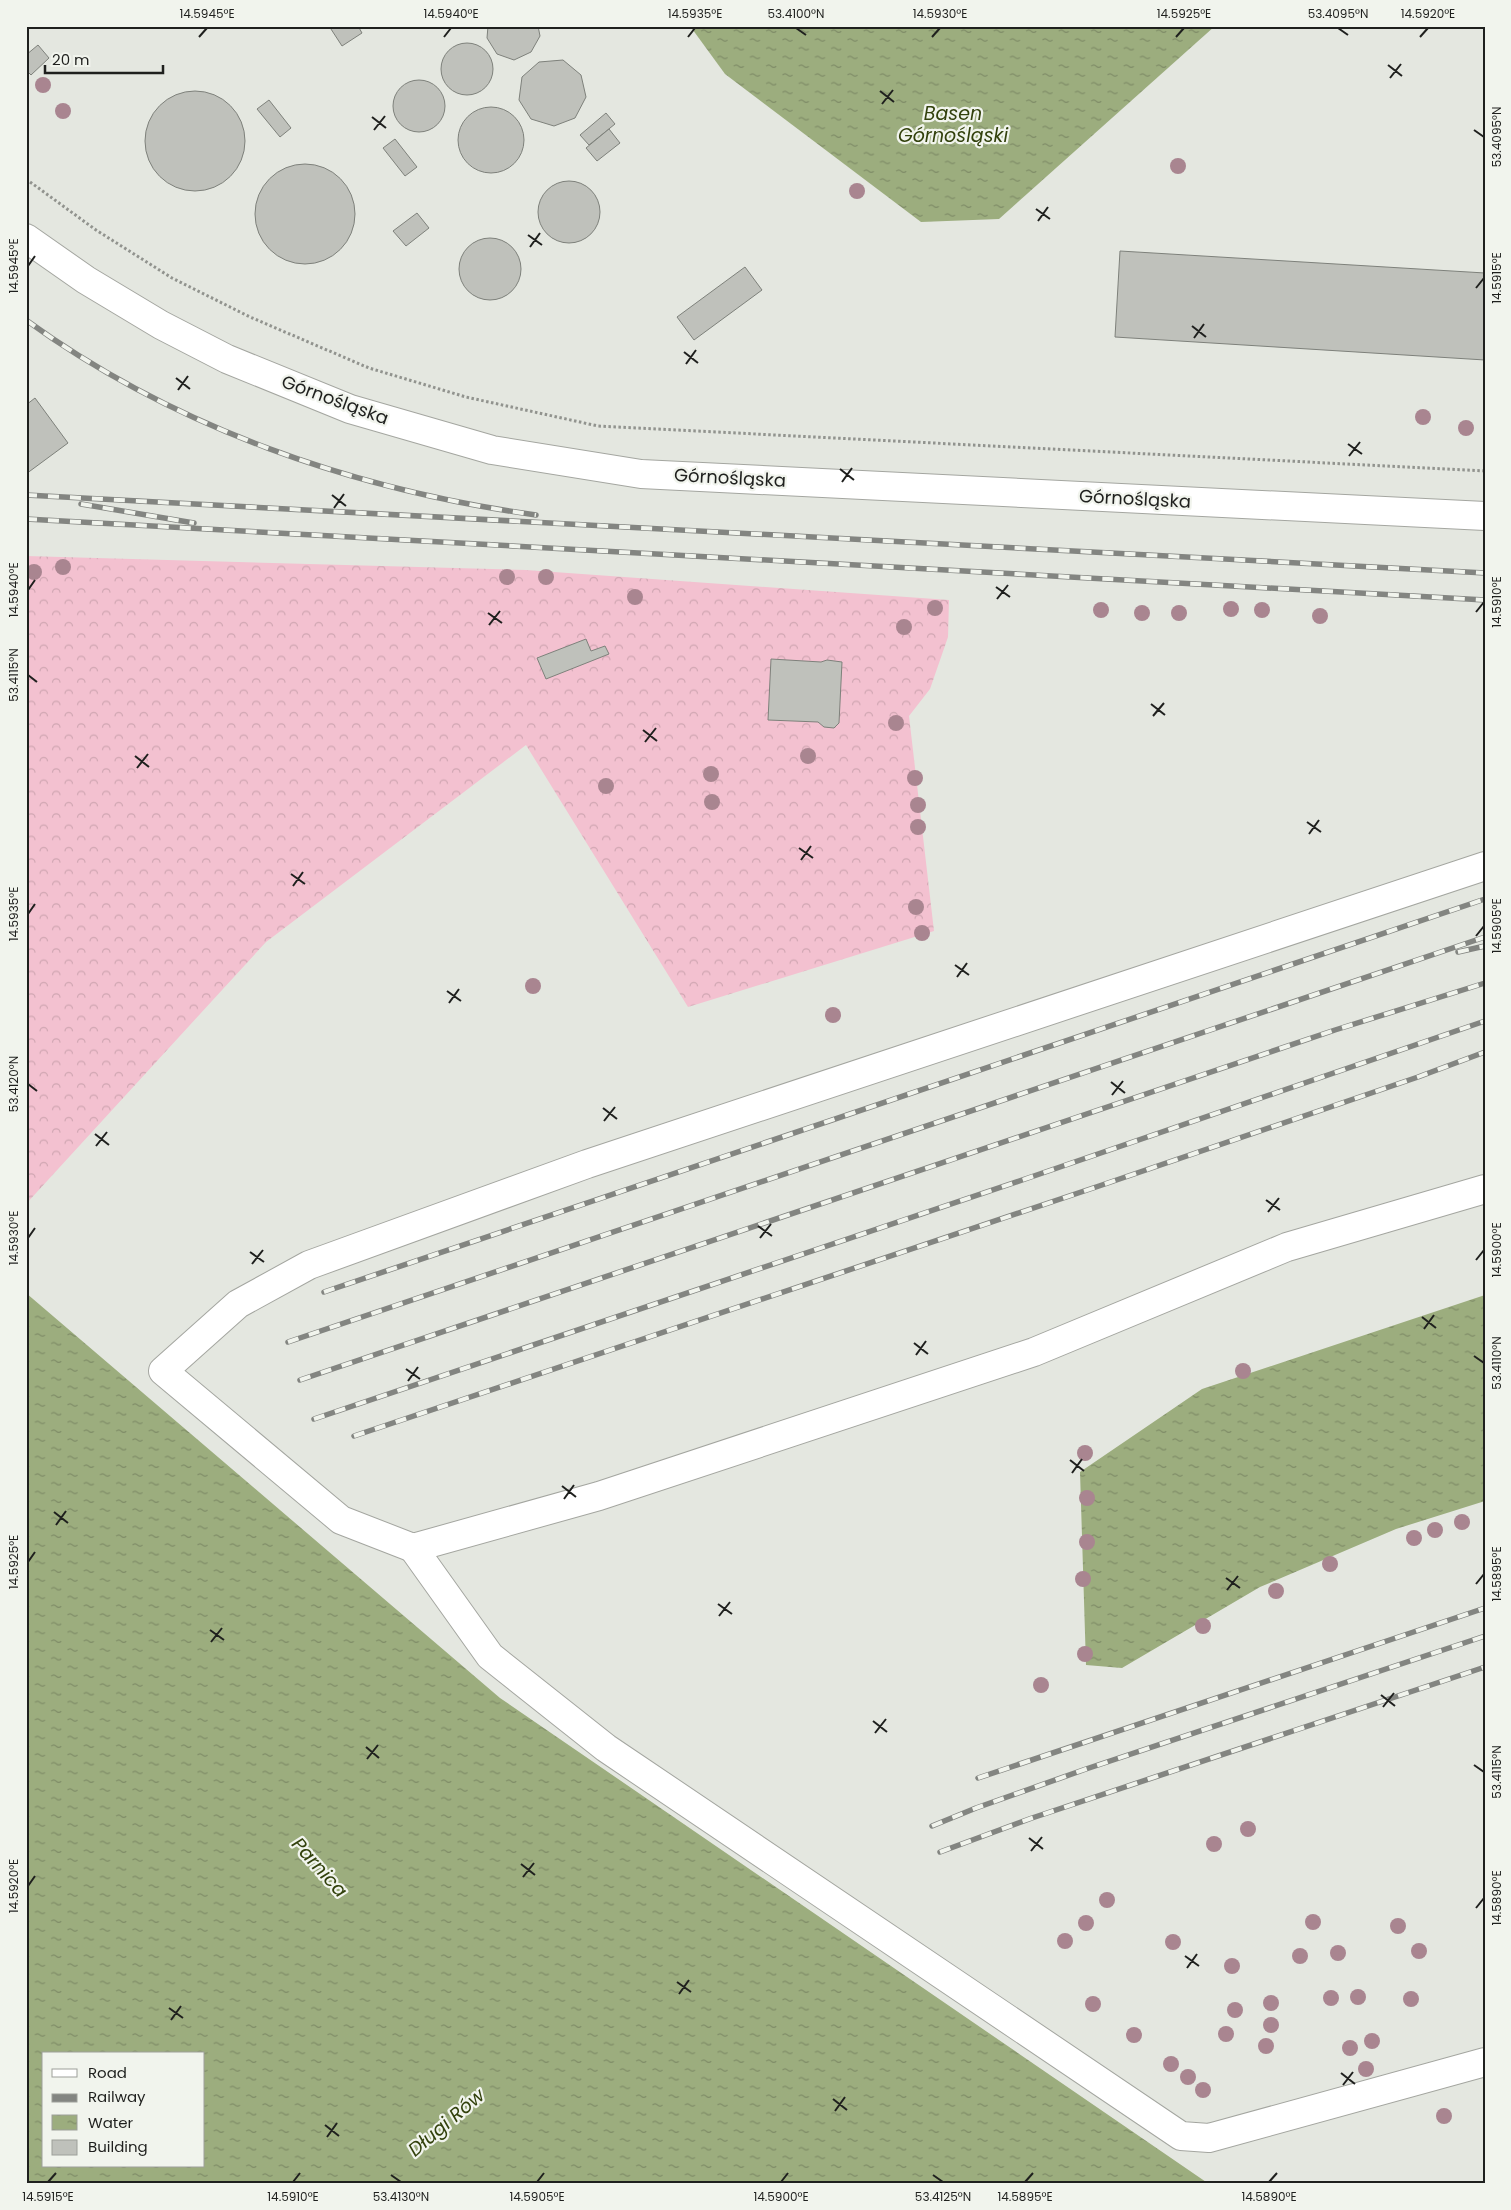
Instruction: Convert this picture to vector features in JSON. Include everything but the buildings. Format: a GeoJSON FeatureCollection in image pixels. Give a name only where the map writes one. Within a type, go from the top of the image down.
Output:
{"type":"FeatureCollection","features":[{"type":"Feature","properties":{"kind":"lane","name":"Górnośląska"},"geometry":{"type":"LineString","coordinates":[[26,238],[86,280],[161,325],[227,359],[350,409],[492,450],[641,474],[1485,516]]}},
{"type":"Feature","properties":{"kind":"lane"},"geometry":{"type":"LineString","coordinates":[[1485,866],[587,1164],[309,1266],[238,1304],[163,1371],[341,1520],[413,1548],[490,1656],[606,1748],[1181,2136],[1209,2138],[1485,2062]]}},
{"type":"Feature","properties":{"kind":"lane"},"geometry":{"type":"LineString","coordinates":[[413,1548],[599,1496],[1034,1352],[1287,1247],[1485,1188]]}},
{"type":"Feature","properties":{"kind":"path"},"geometry":{"type":"LineString","coordinates":[[26,179],[96,230],[172,278],[250,317],[369,368],[466,397],[598,426],[1485,471]]}},
{"type":"Feature","properties":{"kind":"green space"},"geometry":{"type":"Polygon","coordinates":[[[26,556],[526,570],[949,600],[948,637],[930,689],[909,716],[934,931],[688,1007],[526,745],[266,942],[26,1204],[26,556]]]}},
{"type":"Feature","properties":{"kind":"water","name":"Basen Górnośląski"},"geometry":{"type":"Polygon","coordinates":[[[690,26],[1215,26],[999,219],[921,222],[725,74],[690,26]]]}},
{"type":"Feature","properties":{"kind":"water"},"geometry":{"type":"Polygon","coordinates":[[[26,1293],[500,1698],[1209,2184],[26,2184],[26,1293]]]}},
{"type":"Feature","properties":{"kind":"water"},"geometry":{"type":"Polygon","coordinates":[[[1485,1295],[1485,1501],[1396,1529],[1260,1587],[1122,1668],[1086,1665],[1080,1472],[1202,1389],[1485,1295]]]}},
{"type":"Feature","properties":{"kind":"railway"},"geometry":{"type":"LineString","coordinates":[[26,320],[83,358],[143,393],[205,423],[269,449],[334,471],[401,489],[468,504],[536,515]]}},
{"type":"Feature","properties":{"kind":"railway"},"geometry":{"type":"LineString","coordinates":[[26,495],[1485,573]]}},
{"type":"Feature","properties":{"kind":"railway"},"geometry":{"type":"LineString","coordinates":[[81,504],[194,523]]}},
{"type":"Feature","properties":{"kind":"railway"},"geometry":{"type":"LineString","coordinates":[[26,519],[1485,600]]}},
{"type":"Feature","properties":{"kind":"railway"},"geometry":{"type":"LineString","coordinates":[[324,1292],[1485,899]]}},
{"type":"Feature","properties":{"kind":"railway"},"geometry":{"type":"LineString","coordinates":[[288,1342],[1485,937]]}},
{"type":"Feature","properties":{"kind":"railway"},"geometry":{"type":"LineString","coordinates":[[1458,952],[1485,946]]}},
{"type":"Feature","properties":{"kind":"railway"},"geometry":{"type":"LineString","coordinates":[[300,1380],[1335,1030],[1485,983]]}},
{"type":"Feature","properties":{"kind":"railway"},"geometry":{"type":"LineString","coordinates":[[314,1419],[1028,1178],[1485,1021]]}},
{"type":"Feature","properties":{"kind":"railway"},"geometry":{"type":"LineString","coordinates":[[354,1436],[1099,1186],[1418,1077],[1485,1052]]}},
{"type":"Feature","properties":{"kind":"railway"},"geometry":{"type":"LineString","coordinates":[[978,1778],[1485,1608]]}},
{"type":"Feature","properties":{"kind":"railway"},"geometry":{"type":"LineString","coordinates":[[932,1826],[976,1808],[1086,1769],[1485,1636]]}},
{"type":"Feature","properties":{"kind":"railway"},"geometry":{"type":"LineString","coordinates":[[940,1852],[1032,1818],[1485,1667]]}},
{"type":"Feature","properties":{"kind":"water label","name":"Parnica"},"geometry":{"type":"Point","coordinates":[320,1867]}},
{"type":"Feature","properties":{"kind":"water label","name":"Długi Rów"},"geometry":{"type":"Point","coordinates":[446,2122]}}]}
